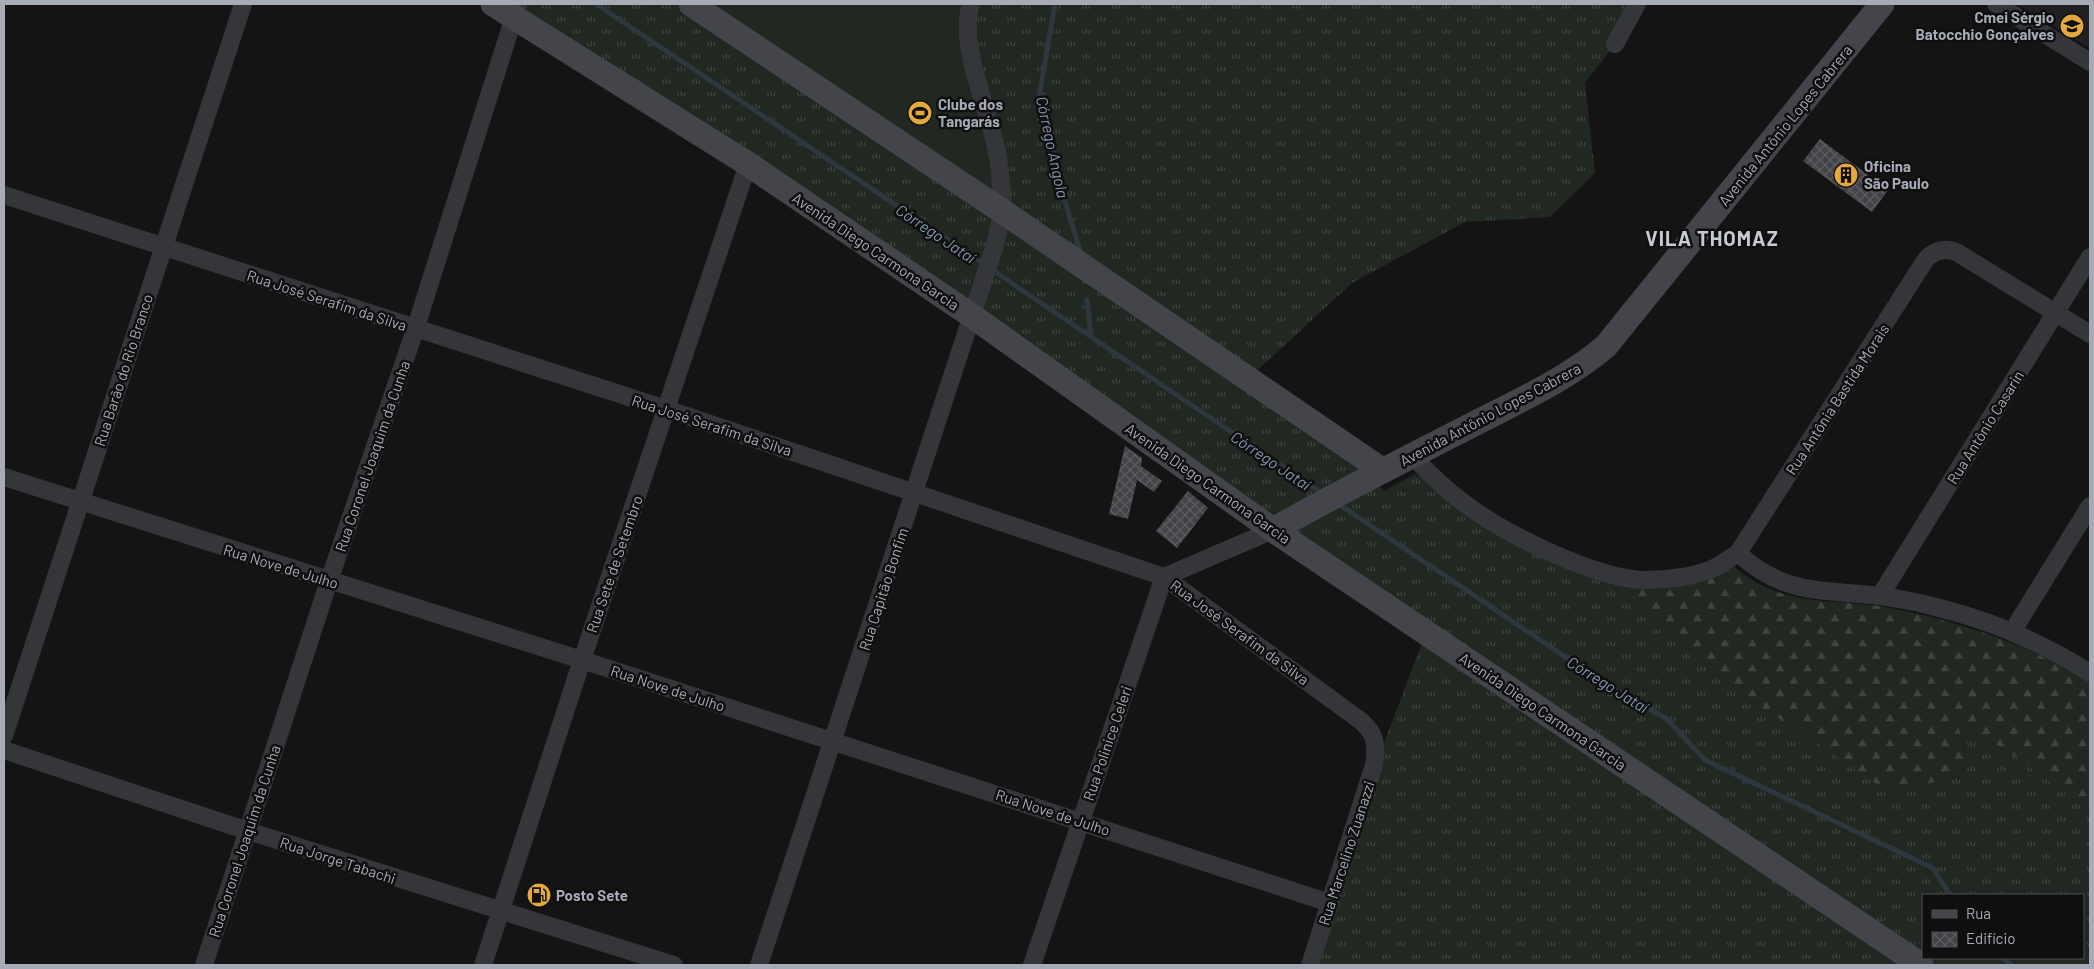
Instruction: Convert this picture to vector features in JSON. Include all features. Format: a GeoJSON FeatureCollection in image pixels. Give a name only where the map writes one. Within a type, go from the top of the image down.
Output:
{"type":"FeatureCollection","features":[{"type":"Feature","properties":{"kind":"main road","name":"Avenida Diego Carmona Garcia"},"geometry":{"type":"LineString","coordinates":[[493,4],[516,10],[748,164],[1921,965]]}},
{"type":"Feature","properties":{"kind":"main road"},"geometry":{"type":"LineString","coordinates":[[691,4],[1002,211],[1374,474]]}},
{"type":"Feature","properties":{"kind":"main road","name":"Avenida Antônio Lopes Cabrera"},"geometry":{"type":"LineString","coordinates":[[1279,526],[1374,474],[1557,381],[1589,361],[1606,346],[1882,4]]}},
{"type":"Feature","properties":{"kind":"street","name":"Rua Barão do Rio Branco"},"geometry":{"type":"LineString","coordinates":[[4,736],[243,4]]}},
{"type":"Feature","properties":{"kind":"street","name":"Rua Capitão Bonfim"},"geometry":{"type":"LineString","coordinates":[[759,965],[972,316],[994,245],[1002,211],[998,156],[980,99],[968,36],[968,11],[971,4]]}},
{"type":"Feature","properties":{"kind":"street"},"geometry":{"type":"LineString","coordinates":[[1614,44],[1637,4]]}},
{"type":"Feature","properties":{"kind":"street"},"geometry":{"type":"LineString","coordinates":[[1996,4],[2090,62]]}},
{"type":"Feature","properties":{"kind":"street","name":"Rua Coronel Joaquim da Cunha"},"geometry":{"type":"LineString","coordinates":[[204,965],[329,581],[415,330],[516,10]]}},
{"type":"Feature","properties":{"kind":"street","name":"Rua Sete de Setembro"},"geometry":{"type":"LineString","coordinates":[[483,965],[582,660],[748,164]]}},
{"type":"Feature","properties":{"kind":"street","name":"Rua José Serafim da Silva"},"geometry":{"type":"LineString","coordinates":[[4,195],[415,330],[666,409],[1164,577],[1361,721],[1370,729],[1376,740]]}},
{"type":"Feature","properties":{"kind":"street","name":"Rua Antônia Bastida Morais"},"geometry":{"type":"LineString","coordinates":[[1738,553],[1926,260],[1941,250],[1958,253],[2056,313]]}},
{"type":"Feature","properties":{"kind":"street","name":"Rua Antônio Casarin"},"geometry":{"type":"LineString","coordinates":[[1880,596],[2090,258]]}},
{"type":"Feature","properties":{"kind":"street"},"geometry":{"type":"LineString","coordinates":[[2056,313],[2090,334]]}},
{"type":"Feature","properties":{"kind":"street"},"geometry":{"type":"LineString","coordinates":[[1412,455],[1439,484],[1469,508],[1554,554],[1597,572],[1644,580],[1684,576],[1715,568],[1738,553],[1766,575],[1800,588],[1836,594],[1880,596],[1948,610],[2012,632],[2090,673]]}},
{"type":"Feature","properties":{"kind":"street","name":"Rua Nove de Julho"},"geometry":{"type":"LineString","coordinates":[[4,477],[582,660],[1330,903]]}},
{"type":"Feature","properties":{"kind":"street"},"geometry":{"type":"LineString","coordinates":[[2012,632],[2090,506]]}},
{"type":"Feature","properties":{"kind":"street","name":"Avenida Antônio Lopes Cabrera"},"geometry":{"type":"LineString","coordinates":[[1164,577],[1279,526]]}},
{"type":"Feature","properties":{"kind":"street","name":"Rua Polinice Celeri"},"geometry":{"type":"LineString","coordinates":[[1032,965],[1164,577]]}},
{"type":"Feature","properties":{"kind":"street","name":"Rua Marcelino Zuanazzi"},"geometry":{"type":"LineString","coordinates":[[1310,965],[1374,765],[1376,740]]}},
{"type":"Feature","properties":{"kind":"street","name":"Rua Jorge Tabachi"},"geometry":{"type":"LineString","coordinates":[[4,750],[248,831],[674,965]]}},
{"type":"Feature","properties":{"kind":"shaded area","name":"Cmei Sérgio Batocchio Gonçalves"},"geometry":{"type":"Polygon","coordinates":[[[2016,4],[2090,4],[2090,48],[2016,4]]]}},
{"type":"Feature","properties":{"kind":"green space"},"geometry":{"type":"Polygon","coordinates":[[[515,4],[676,4],[1001,218],[1343,453],[1384,491],[1415,474],[1597,577],[1649,612],[1707,666],[1750,701],[1807,736],[1921,783],[1954,779],[1968,767],[1958,725],[2008,751],[2090,811],[2090,965],[1929,965],[515,4]]]}},
{"type":"Feature","properties":{"kind":"green space","name":"Clube dos Tangarás"},"geometry":{"type":"Polygon","coordinates":[[[691,4],[971,4],[1002,211],[691,4]]]}},
{"type":"Feature","properties":{"kind":"green space"},"geometry":{"type":"Polygon","coordinates":[[[971,4],[1637,4],[1615,44],[1585,83],[1595,173],[1550,217],[1465,222],[1352,283],[1248,379],[1002,211],[971,4]]]}},
{"type":"Feature","properties":{"kind":"green space"},"geometry":{"type":"Polygon","coordinates":[[[1733,566],[1772,590],[1791,596],[1895,609],[1972,629],[2044,657],[2090,683],[2090,811],[2008,751],[1958,725],[1968,767],[1954,779],[1885,790],[1807,736],[1750,701],[1707,666],[1649,612],[1597,577],[1733,566]]]}},
{"type":"Feature","properties":{"kind":"green space"},"geometry":{"type":"Polygon","coordinates":[[[1422,643],[1909,965],[1319,965],[1381,751],[1422,643]]]}},
{"type":"Feature","properties":{"kind":"building","name":"Oficina São Paulo"},"geometry":{"type":"Polygon","coordinates":[[[1820,139],[1888,190],[1872,212],[1803,161],[1820,139]]]}},
{"type":"Feature","properties":{"kind":"building"},"geometry":{"type":"Polygon","coordinates":[[[1125,446],[1142,458],[1141,466],[1162,481],[1154,492],[1137,480],[1128,519],[1109,514],[1125,446]]]}},
{"type":"Feature","properties":{"kind":"building"},"geometry":{"type":"Polygon","coordinates":[[[1188,491],[1208,508],[1177,548],[1156,531],[1188,491]]]}},
{"type":"Feature","properties":{"kind":"waterway","name":"Córrego Jataí"},"geometry":{"type":"LineString","coordinates":[[596,4],[984,264]]}},
{"type":"Feature","properties":{"kind":"waterway","name":"Córrego Angola"},"geometry":{"type":"LineString","coordinates":[[1055,4],[1040,91],[1061,188],[1081,254]]}},
{"type":"Feature","properties":{"kind":"waterway","name":"Córrego Jataí"},"geometry":{"type":"LineString","coordinates":[[991,269],[1323,494]]}},
{"type":"Feature","properties":{"kind":"waterway","name":"Córrego Angola"},"geometry":{"type":"LineString","coordinates":[[1087,300],[1091,336]]}},
{"type":"Feature","properties":{"kind":"waterway","name":"Córrego Jataí"},"geometry":{"type":"LineString","coordinates":[[1337,503],[1613,689],[1667,719],[1705,760],[1933,868],[1949,894]]}},
{"type":"Feature","properties":{"kind":"waterway","name":"Córrego Jataí"},"geometry":{"type":"LineString","coordinates":[[2004,959],[2011,965]]}},
{"type":"Feature","properties":{"kind":"place","name":"Cmei Sérgio Batocchio Gonçalves"},"geometry":{"type":"Point","coordinates":[2072,26]}},
{"type":"Feature","properties":{"kind":"place","name":"Clube dos Tangarás"},"geometry":{"type":"Point","coordinates":[920,113]}},
{"type":"Feature","properties":{"kind":"place","name":"Oficina São Paulo"},"geometry":{"type":"Point","coordinates":[1846,175]}},
{"type":"Feature","properties":{"kind":"place","name":"Posto Sete"},"geometry":{"type":"Point","coordinates":[539,895]}},
{"type":"Feature","properties":{"kind":"district","name":"VILA THOMAZ"},"geometry":{"type":"Point","coordinates":[1712,238]}}]}
